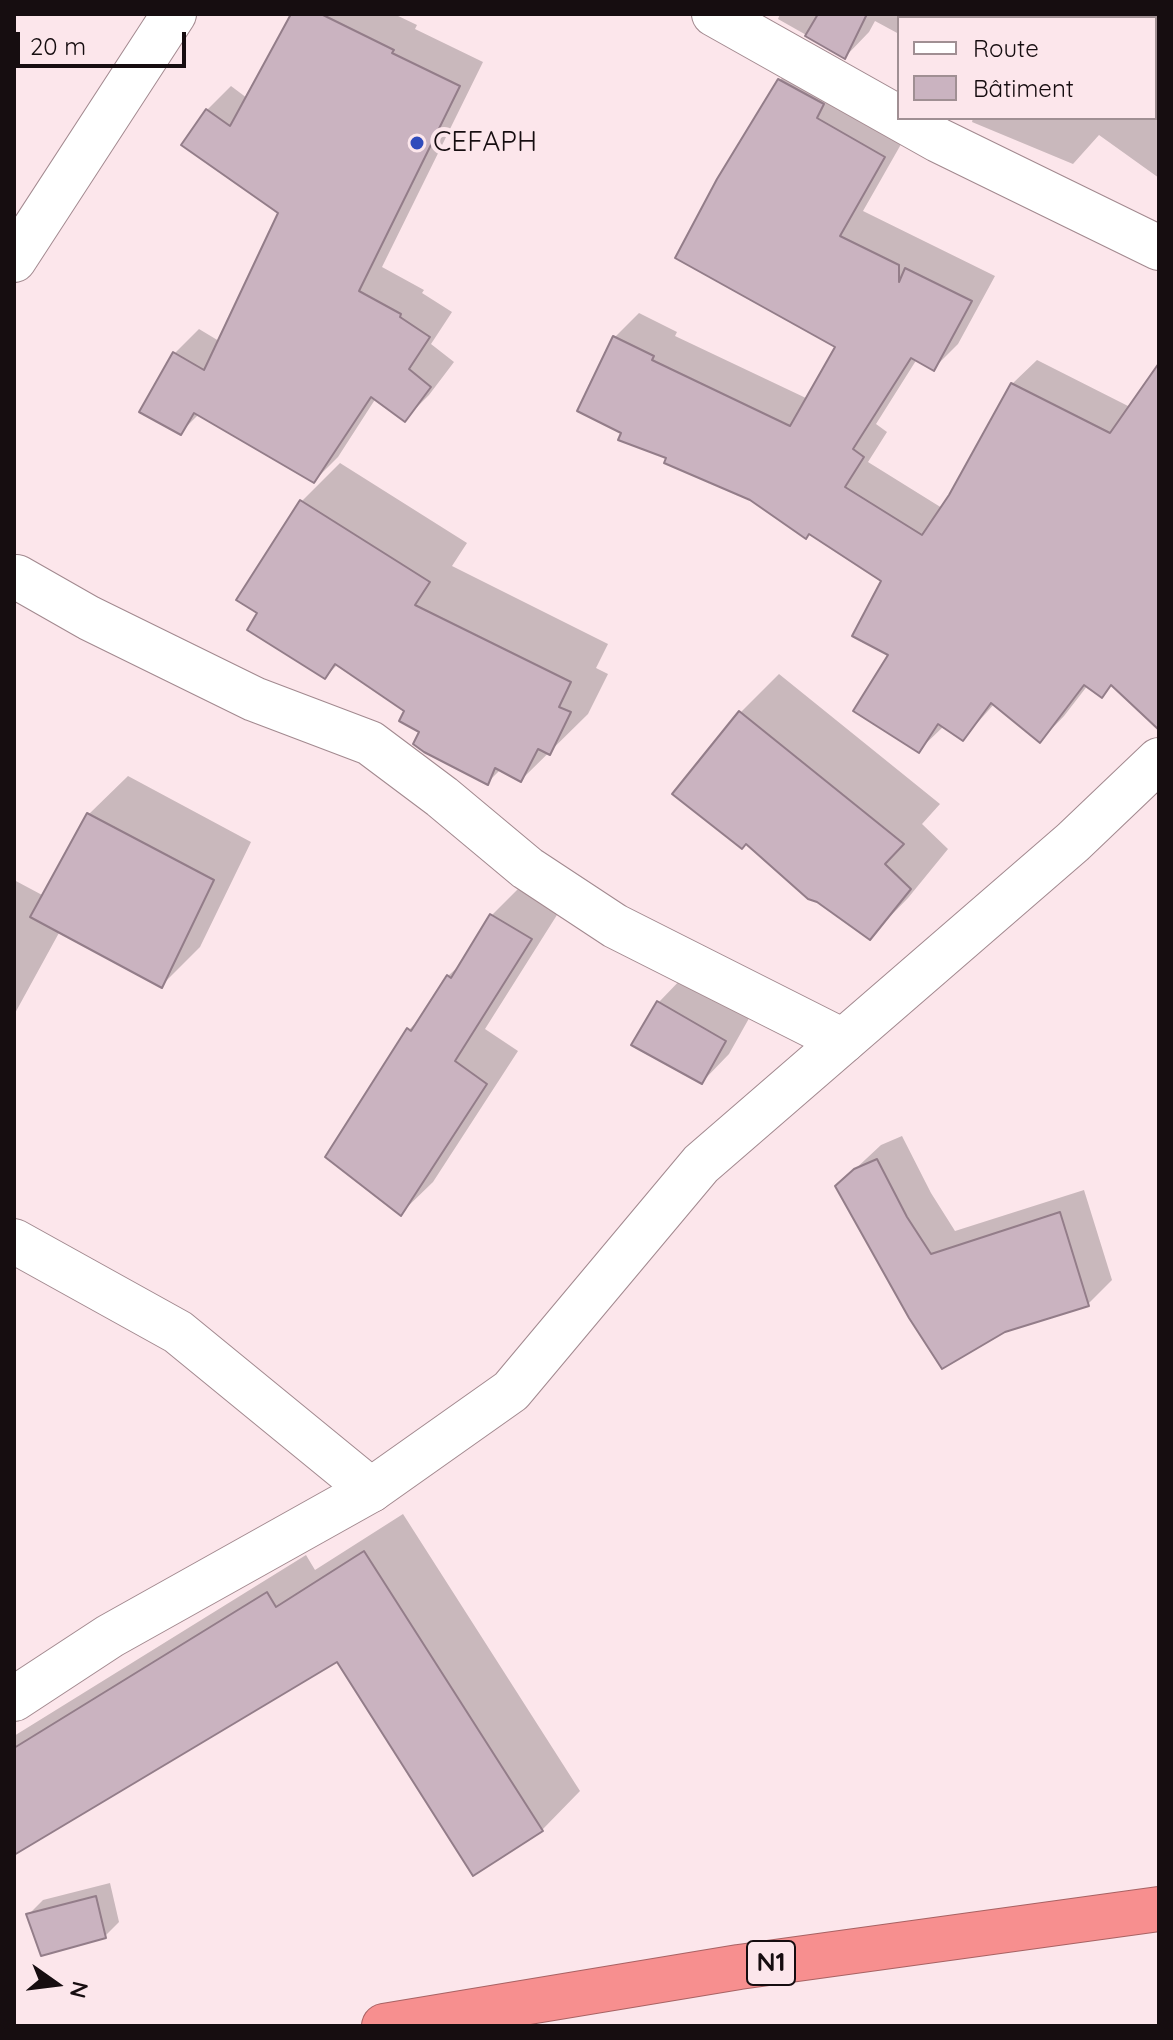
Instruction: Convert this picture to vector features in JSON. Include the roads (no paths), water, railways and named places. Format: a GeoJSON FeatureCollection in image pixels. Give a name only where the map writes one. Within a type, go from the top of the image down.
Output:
{"type":"FeatureCollection","features":[{"type":"Feature","properties":{"kind":"highway","name":"N1"},"geometry":{"type":"LineString","coordinates":[[384,2026],[739,1967],[1159,1909]]}},
{"type":"Feature","properties":{"kind":"street"},"geometry":{"type":"LineString","coordinates":[[14,260],[174,14]]}},
{"type":"Feature","properties":{"kind":"street"},"geometry":{"type":"LineString","coordinates":[[714,14],[897,106]]}},
{"type":"Feature","properties":{"kind":"street"},"geometry":{"type":"LineString","coordinates":[[942,129],[1159,248]]}},
{"type":"Feature","properties":{"kind":"street"},"geometry":{"type":"LineString","coordinates":[[15,583],[254,699],[370,743],[442,797],[527,868],[615,926],[843,1041]]}},
{"type":"Feature","properties":{"kind":"street"},"geometry":{"type":"LineString","coordinates":[[14,1699],[110,1636],[371,1490],[511,1391],[701,1164],[1073,842],[1159,760]]}},
{"type":"Feature","properties":{"kind":"street"},"geometry":{"type":"LineString","coordinates":[[14,1241],[178,1332],[371,1490]]}},
{"type":"Feature","properties":{"kind":"place","name":"CEFAPH"},"geometry":{"type":"Point","coordinates":[417,143]}}]}
